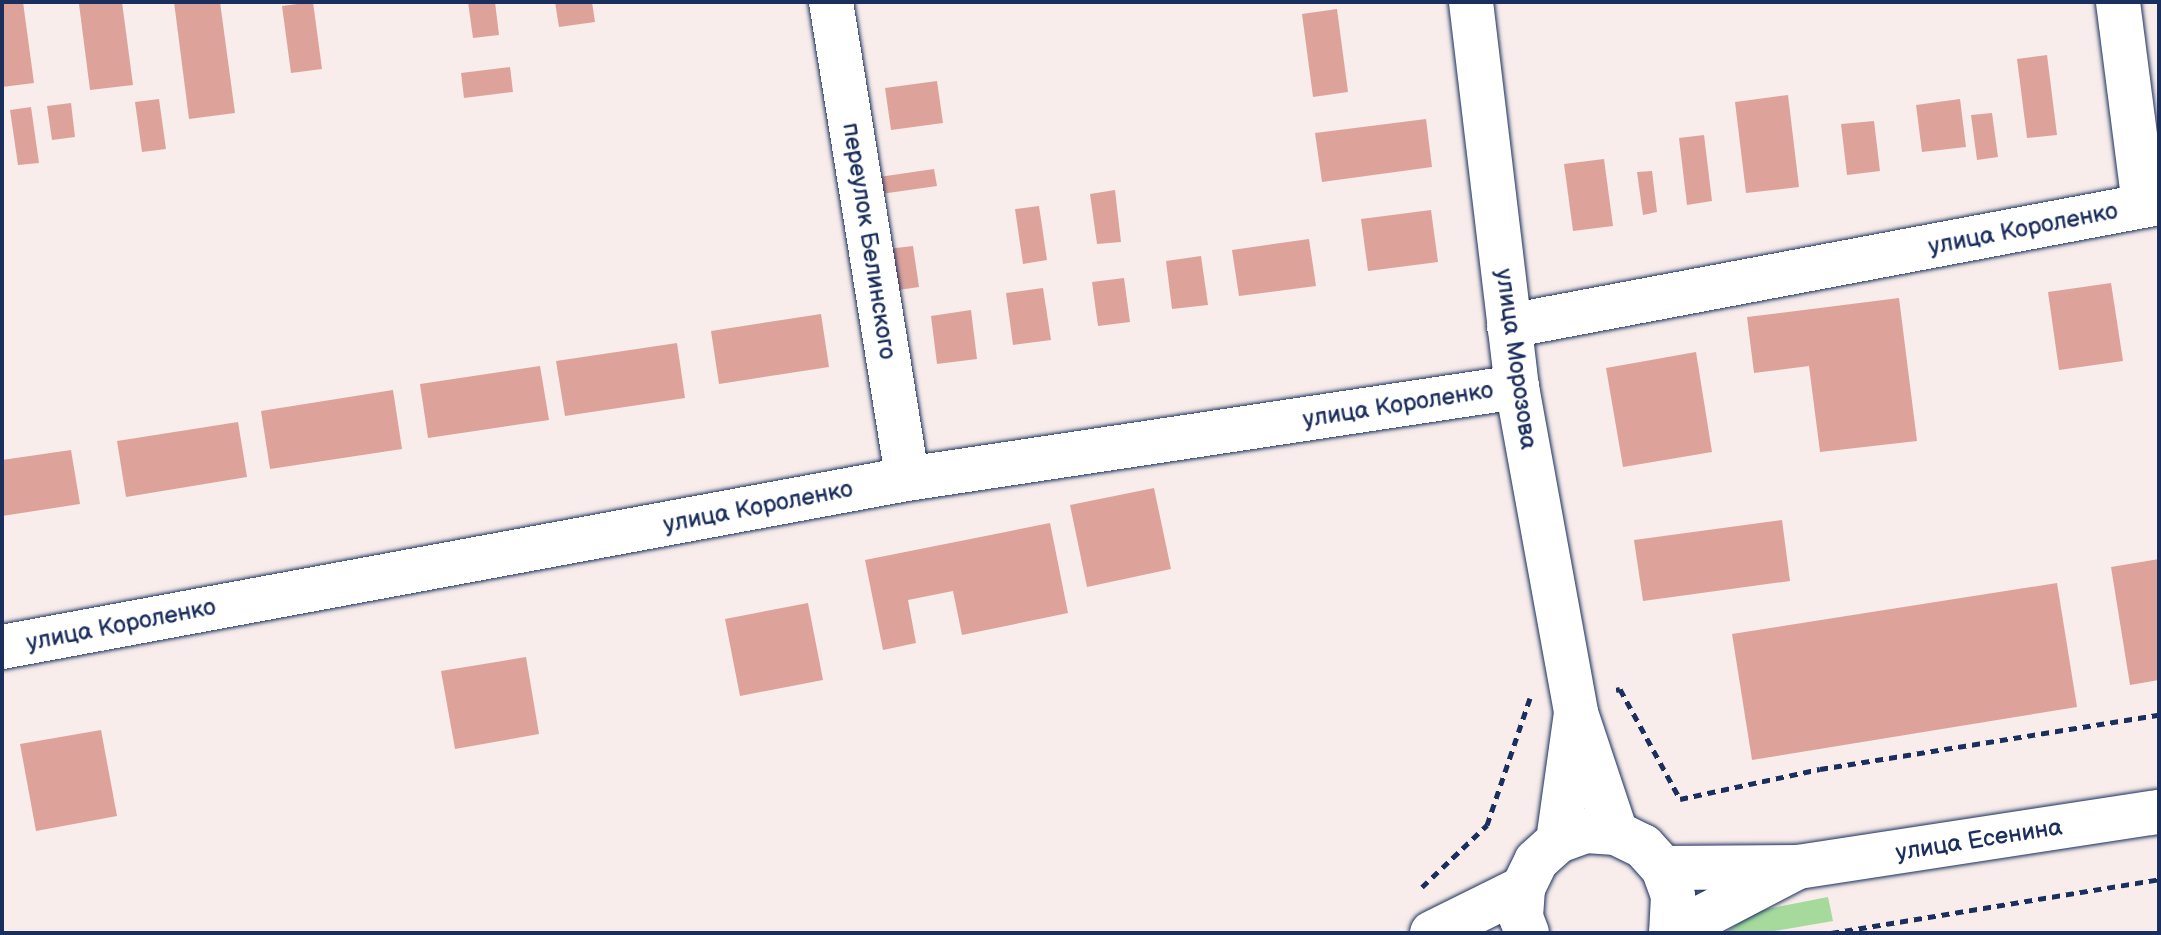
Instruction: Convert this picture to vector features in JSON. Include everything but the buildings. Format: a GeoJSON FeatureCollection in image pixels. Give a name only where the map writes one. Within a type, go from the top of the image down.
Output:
{"type":"FeatureCollection","features":[{"type":"Feature","properties":{"kind":"street","name":"переулок Белинского"},"geometry":{"type":"LineString","coordinates":[[831,2],[907,479]]}},
{"type":"Feature","properties":{"kind":"street","name":"улица Морозова"},"geometry":{"type":"LineString","coordinates":[[1471,2],[1517,387],[1574,703]]}},
{"type":"Feature","properties":{"kind":"street"},"geometry":{"type":"LineString","coordinates":[[2118,2],[2152,204]]}},
{"type":"Feature","properties":{"kind":"street","name":"улица Короленко"},"geometry":{"type":"LineString","coordinates":[[1509,326],[2152,204]]}},
{"type":"Feature","properties":{"kind":"street","name":"улица Короленко"},"geometry":{"type":"LineString","coordinates":[[2,647],[907,479],[1517,387]]}},
{"type":"Feature","properties":{"kind":"street"},"geometry":{"type":"LineString","coordinates":[[1574,703],[1616,833]]}},
{"type":"Feature","properties":{"kind":"street"},"geometry":{"type":"LineString","coordinates":[[1558,841],[1574,703]]}},
{"type":"Feature","properties":{"kind":"street","name":"улица Есенина"},"geometry":{"type":"LineString","coordinates":[[1798,867],[2159,812]]}},
{"type":"Feature","properties":{"kind":"street"},"geometry":{"type":"LineString","coordinates":[[1527,933],[1521,917],[1523,888],[1536,861],[1558,841],[1586,831],[1616,833],[1643,846],[1663,868],[1673,896],[1671,933]]}},
{"type":"Feature","properties":{"kind":"street"},"geometry":{"type":"LineString","coordinates":[[1663,868],[1798,867]]}},
{"type":"Feature","properties":{"kind":"street"},"geometry":{"type":"LineString","coordinates":[[1671,933],[1798,867]]}},
{"type":"Feature","properties":{"kind":"street"},"geometry":{"type":"LineString","coordinates":[[1432,933],[1523,888]]}},
{"type":"Feature","properties":{"kind":"path"},"geometry":{"type":"LineString","coordinates":[[1418,891],[1487,825],[1528,698],[1574,703],[1620,689],[1680,799],[1820,769],[2159,715]]}},
{"type":"Feature","properties":{"kind":"path"},"geometry":{"type":"LineString","coordinates":[[1831,933],[2159,879]]}},
{"type":"Feature","properties":{"kind":"green space"},"geometry":{"type":"Polygon","coordinates":[[[1828,897],[1833,921],[1763,933],[1724,933],[1757,911],[1828,897]]]}}]}
